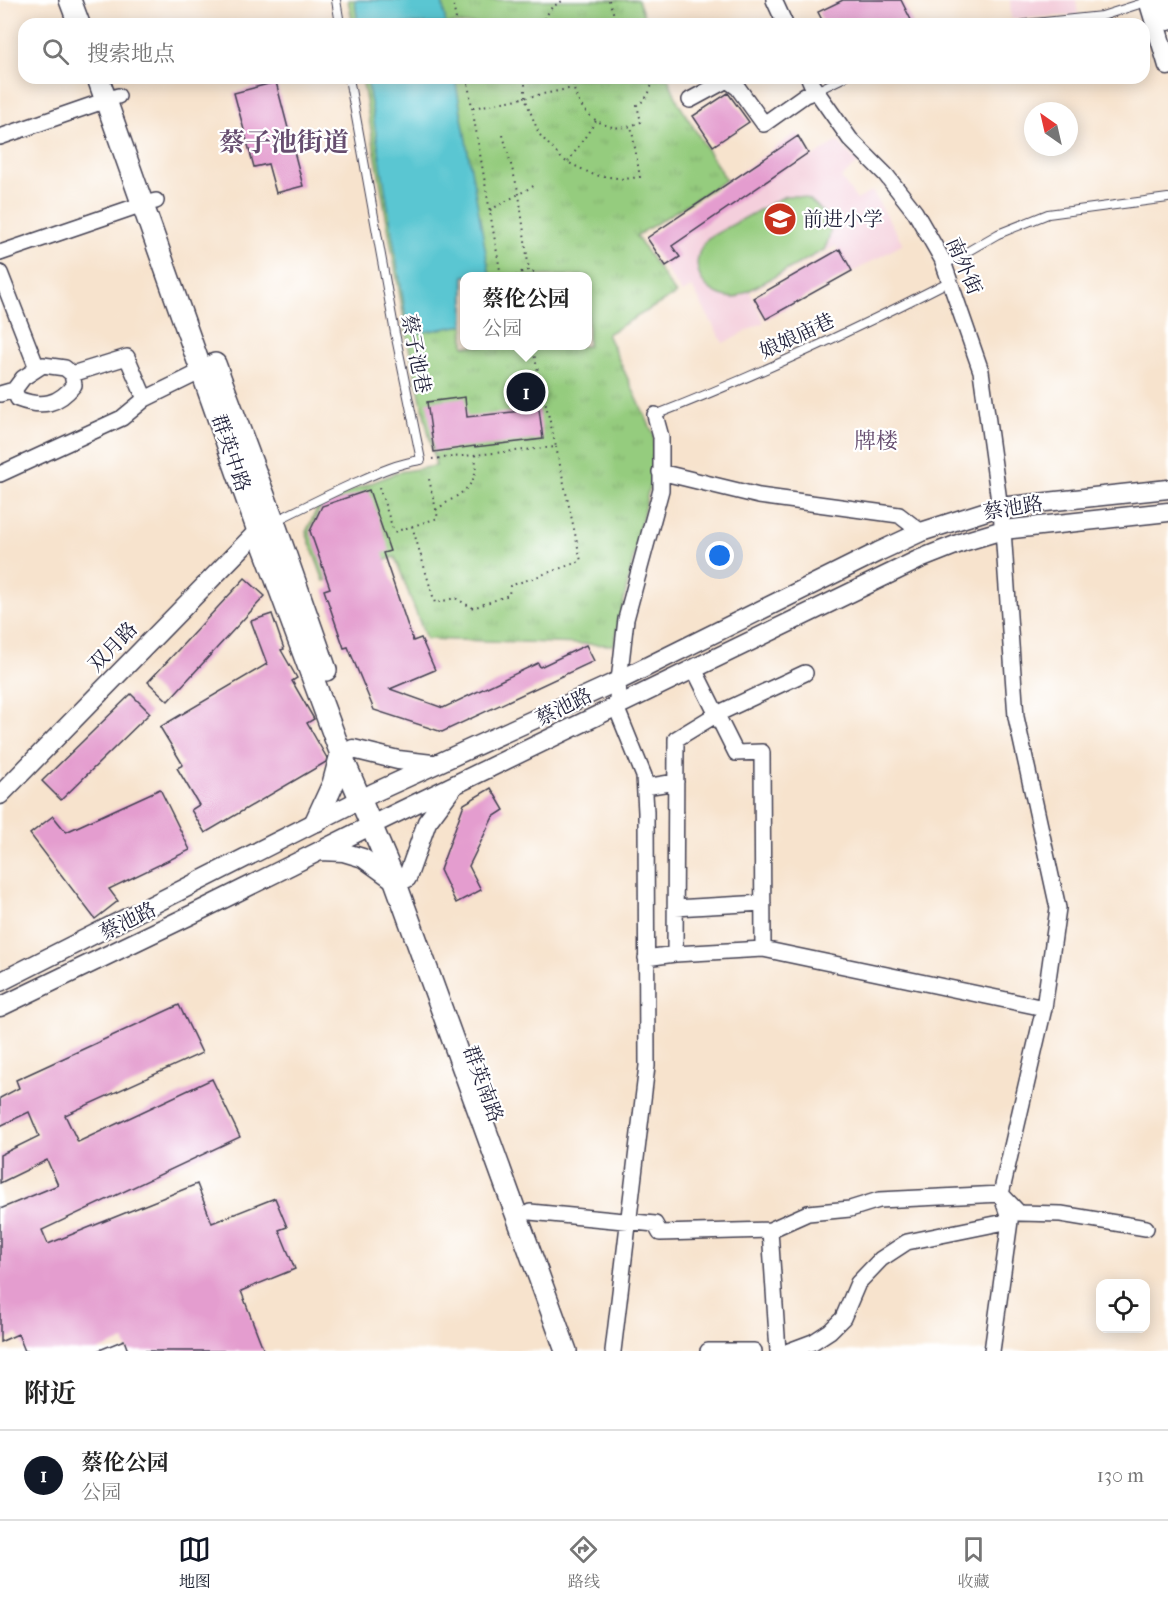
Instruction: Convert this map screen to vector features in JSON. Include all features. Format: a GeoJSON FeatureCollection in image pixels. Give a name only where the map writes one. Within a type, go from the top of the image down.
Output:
{"type":"FeatureCollection","features":[{"type":"Feature","properties":{"kind":"main road"},"geometry":{"type":"LineString","coordinates":[[70,0],[77,18]]}},
{"type":"Feature","properties":{"kind":"main road"},"geometry":{"type":"LineString","coordinates":[[85,0],[91,18]]}},
{"type":"Feature","properties":{"kind":"main road","name":"群英中路"},"geometry":{"type":"LineString","coordinates":[[112,91],[149,202],[347,752],[378,822]]}},
{"type":"Feature","properties":{"kind":"main road"},"geometry":{"type":"LineString","coordinates":[[316,821],[347,752]]}},
{"type":"Feature","properties":{"kind":"main road","name":"群英南路"},"geometry":{"type":"LineString","coordinates":[[378,822],[530,1212],[579,1351]]}},
{"type":"Feature","properties":{"kind":"main road","name":"群英南路"},"geometry":{"type":"LineString","coordinates":[[401,880],[566,1351]]}},
{"type":"Feature","properties":{"kind":"street"},"geometry":{"type":"LineString","coordinates":[[774,0],[782,18]]}},
{"type":"Feature","properties":{"kind":"street"},"geometry":{"type":"LineString","coordinates":[[1153,0],[1168,21]]}},
{"type":"Feature","properties":{"kind":"street"},"geometry":{"type":"LineString","coordinates":[[1153,0],[1168,66]]}},
{"type":"Feature","properties":{"kind":"street"},"geometry":{"type":"LineString","coordinates":[[690,100],[720,84]]}},
{"type":"Feature","properties":{"kind":"street"},"geometry":{"type":"LineString","coordinates":[[732,84],[738,88],[764,124],[805,95],[813,85]]}},
{"type":"Feature","properties":{"kind":"street","name":"南外街"},"geometry":{"type":"LineString","coordinates":[[813,85],[850,139],[886,175],[915,212],[944,265],[981,371],[1003,530],[1016,717],[1058,908],[1044,1008],[1001,1194]]}},
{"type":"Feature","properties":{"kind":"street"},"geometry":{"type":"LineString","coordinates":[[0,137],[112,91]]}},
{"type":"Feature","properties":{"kind":"street"},"geometry":{"type":"LineString","coordinates":[[0,253],[149,202]]}},
{"type":"Feature","properties":{"kind":"street"},"geometry":{"type":"LineString","coordinates":[[0,273],[37,368]]}},
{"type":"Feature","properties":{"kind":"street"},"geometry":{"type":"LineString","coordinates":[[72,374],[128,357],[145,399]]}},
{"type":"Feature","properties":{"kind":"street"},"geometry":{"type":"LineString","coordinates":[[43,365],[64,368],[72,374],[74,385],[66,396],[48,404],[31,404],[7,392],[37,368],[43,365]]}},
{"type":"Feature","properties":{"kind":"street"},"geometry":{"type":"LineString","coordinates":[[0,474],[122,418],[145,399],[209,368]]}},
{"type":"Feature","properties":{"kind":"street"},"geometry":{"type":"LineString","coordinates":[[613,1351],[647,1066],[645,787],[644,776],[616,707],[626,619],[661,490],[661,437],[656,415]]}},
{"type":"Feature","properties":{"kind":"street"},"geometry":{"type":"LineString","coordinates":[[660,472],[759,495],[899,515],[921,532]]}},
{"type":"Feature","properties":{"kind":"street","name":"蔡池路"},"geometry":{"type":"LineString","coordinates":[[0,981],[367,796],[618,681],[921,532],[999,507],[1168,489]]}},
{"type":"Feature","properties":{"kind":"street","name":"蔡池路"},"geometry":{"type":"LineString","coordinates":[[0,1007],[920,559],[963,542],[1003,530],[1168,512]]}},
{"type":"Feature","properties":{"kind":"street","name":"双月路"},"geometry":{"type":"LineString","coordinates":[[0,795],[266,526]]}},
{"type":"Feature","properties":{"kind":"street"},"geometry":{"type":"LineString","coordinates":[[693,669],[736,753],[762,752],[763,949]]}},
{"type":"Feature","properties":{"kind":"street"},"geometry":{"type":"LineString","coordinates":[[675,954],[676,739],[717,714],[805,673]]}},
{"type":"Feature","properties":{"kind":"street"},"geometry":{"type":"LineString","coordinates":[[347,752],[437,764]]}},
{"type":"Feature","properties":{"kind":"street"},"geometry":{"type":"LineString","coordinates":[[645,787],[676,782]]}},
{"type":"Feature","properties":{"kind":"street"},"geometry":{"type":"LineString","coordinates":[[320,850],[344,852],[363,858],[401,880],[427,822],[455,784]]}},
{"type":"Feature","properties":{"kind":"street"},"geometry":{"type":"LineString","coordinates":[[675,908],[763,903]]}},
{"type":"Feature","properties":{"kind":"street"},"geometry":{"type":"LineString","coordinates":[[646,958],[763,949],[1044,1008]]}},
{"type":"Feature","properties":{"kind":"street"},"geometry":{"type":"LineString","coordinates":[[530,1212],[656,1224],[660,1233],[770,1230],[808,1213],[850,1209],[879,1200],[1001,1194],[1019,1213],[1061,1215],[1146,1228]]}},
{"type":"Feature","properties":{"kind":"street"},"geometry":{"type":"LineString","coordinates":[[992,1351],[1010,1221],[1001,1194]]}},
{"type":"Feature","properties":{"kind":"street"},"geometry":{"type":"LineString","coordinates":[[789,1351],[813,1342],[830,1331],[843,1318],[858,1283],[881,1259],[907,1242],[1010,1221]]}},
{"type":"Feature","properties":{"kind":"street"},"geometry":{"type":"LineString","coordinates":[[770,1230],[778,1351]]}},
{"type":"Feature","properties":{"kind":"street"},"geometry":{"type":"LineString","coordinates":[[708,1351],[754,1351]]}},
{"type":"Feature","properties":{"kind":"lane"},"geometry":{"type":"LineString","coordinates":[[336,0],[339,18]]}},
{"type":"Feature","properties":{"kind":"lane"},"geometry":{"type":"LineString","coordinates":[[1083,18],[1102,16],[1153,0]]}},
{"type":"Feature","properties":{"kind":"lane","name":"蔡子池巷"},"geometry":{"type":"LineString","coordinates":[[350,84],[395,333],[421,460]]}},
{"type":"Feature","properties":{"kind":"lane"},"geometry":{"type":"LineString","coordinates":[[944,265],[998,234],[1048,214],[1168,198]]}},
{"type":"Feature","properties":{"kind":"lane","name":"娘娘庙巷"},"geometry":{"type":"LineString","coordinates":[[656,415],[795,357],[950,281]]}},
{"type":"Feature","properties":{"kind":"lane"},"geometry":{"type":"LineString","coordinates":[[266,526],[384,470],[421,460]]}},
{"type":"Feature","properties":{"kind":"path"},"geometry":{"type":"LineString","coordinates":[[452,0],[456,18]]}},
{"type":"Feature","properties":{"kind":"path"},"geometry":{"type":"LineString","coordinates":[[545,18],[552,8],[564,0]]}},
{"type":"Feature","properties":{"kind":"path"},"geometry":{"type":"LineString","coordinates":[[609,0],[615,18]]}},
{"type":"Feature","properties":{"kind":"path"},"geometry":{"type":"LineString","coordinates":[[468,84],[500,272]]}},
{"type":"Feature","properties":{"kind":"path"},"geometry":{"type":"LineString","coordinates":[[525,84],[525,98],[538,134],[563,160],[594,175],[624,179],[640,177],[631,125]]}},
{"type":"Feature","properties":{"kind":"path"},"geometry":{"type":"LineString","coordinates":[[573,84],[576,96],[584,110],[596,121],[611,126],[626,127],[641,122],[637,105],[643,102],[651,92],[652,84]]}},
{"type":"Feature","properties":{"kind":"path"},"geometry":{"type":"LineString","coordinates":[[473,108],[573,88]]}},
{"type":"Feature","properties":{"kind":"path"},"geometry":{"type":"LineString","coordinates":[[568,162],[596,121]]}},
{"type":"Feature","properties":{"kind":"path"},"geometry":{"type":"LineString","coordinates":[[503,135],[519,194],[529,271]]}},
{"type":"Feature","properties":{"kind":"path"},"geometry":{"type":"LineString","coordinates":[[490,210],[537,184]]}},
{"type":"Feature","properties":{"kind":"path"},"geometry":{"type":"LineString","coordinates":[[524,272],[534,272]]}},
{"type":"Feature","properties":{"kind":"path"},"geometry":{"type":"LineString","coordinates":[[412,526],[435,603],[455,598],[473,608],[509,595],[510,586],[581,561],[533,350]]}},
{"type":"Feature","properties":{"kind":"path"},"geometry":{"type":"LineString","coordinates":[[421,460],[556,447]]}},
{"type":"Feature","properties":{"kind":"path"},"geometry":{"type":"LineString","coordinates":[[436,510],[470,487],[476,467],[475,455]]}},
{"type":"Feature","properties":{"kind":"path"},"geometry":{"type":"LineString","coordinates":[[379,487],[394,532],[438,518],[429,478]]}},
{"type":"Feature","properties":{"kind":"shaded area"},"geometry":{"type":"Polygon","coordinates":[[[1010,0],[1076,0],[1078,15],[1011,18],[1010,0]]]}},
{"type":"Feature","properties":{"kind":"shaded area","name":"前进小学"},"geometry":{"type":"Polygon","coordinates":[[[797,132],[813,157],[838,141],[858,163],[841,178],[857,200],[872,191],[903,244],[851,273],[836,246],[750,292],[764,322],[723,343],[692,287],[682,293],[644,239],[797,132]]]}},
{"type":"Feature","properties":{"kind":"green space"},"geometry":{"type":"Polygon","coordinates":[[[348,0],[638,0],[645,18],[352,18],[348,0]]]}},
{"type":"Feature","properties":{"kind":"green space"},"geometry":{"type":"Polygon","coordinates":[[[363,84],[671,84],[679,104],[726,180],[636,236],[676,294],[607,334],[654,435],[652,474],[614,645],[426,639],[395,557],[324,581],[306,532],[320,503],[399,472],[436,466],[409,348],[363,84]]]}},
{"type":"Feature","properties":{"kind":"green space"},"geometry":{"type":"Polygon","coordinates":[[[785,196],[807,198],[824,215],[830,231],[824,250],[735,298],[723,296],[705,285],[697,268],[701,248],[708,238],[785,196]]]}},
{"type":"Feature","properties":{"kind":"water"},"geometry":{"type":"Polygon","coordinates":[[[355,0],[442,0],[445,18],[357,18],[355,0]]]}},
{"type":"Feature","properties":{"kind":"water"},"geometry":{"type":"Polygon","coordinates":[[[368,84],[456,84],[489,272],[460,272],[460,326],[418,333],[407,323],[368,84]]]}},
{"type":"Feature","properties":{"kind":"building"},"geometry":{"type":"Polygon","coordinates":[[[843,0],[901,0],[910,18],[821,18],[818,12],[843,0]]]}},
{"type":"Feature","properties":{"kind":"building"},"geometry":{"type":"Polygon","coordinates":[[[277,84],[303,186],[276,193],[268,164],[254,167],[234,93],[277,84]]]}},
{"type":"Feature","properties":{"kind":"building"},"geometry":{"type":"Polygon","coordinates":[[[728,93],[749,122],[713,146],[693,116],[728,93]]]}},
{"type":"Feature","properties":{"kind":"building"},"geometry":{"type":"Polygon","coordinates":[[[798,136],[808,153],[672,246],[680,257],[666,266],[647,238],[798,136]]]}},
{"type":"Feature","properties":{"kind":"building"},"geometry":{"type":"Polygon","coordinates":[[[840,249],[852,271],[766,319],[754,298],[840,249]]]}},
{"type":"Feature","properties":{"kind":"building"},"geometry":{"type":"Polygon","coordinates":[[[465,397],[467,417],[539,409],[543,439],[434,452],[427,402],[465,397]]]}},
{"type":"Feature","properties":{"kind":"building"},"geometry":{"type":"Polygon","coordinates":[[[369,490],[390,551],[383,553],[413,641],[421,638],[435,670],[390,689],[443,708],[538,663],[540,667],[586,645],[594,661],[442,732],[374,710],[348,647],[344,648],[324,590],[330,588],[310,531],[322,506],[369,490]]]}},
{"type":"Feature","properties":{"kind":"building"},"geometry":{"type":"Polygon","coordinates":[[[245,578],[265,596],[168,701],[148,682],[245,578]]]}},
{"type":"Feature","properties":{"kind":"building"},"geometry":{"type":"Polygon","coordinates":[[[272,614],[284,649],[281,650],[297,678],[292,681],[314,719],[307,723],[327,758],[326,762],[205,833],[191,810],[199,805],[177,768],[183,765],[160,727],[267,664],[251,621],[272,614]]]}},
{"type":"Feature","properties":{"kind":"building"},"geometry":{"type":"Polygon","coordinates":[[[131,694],[150,713],[61,800],[42,781],[131,694]]]}},
{"type":"Feature","properties":{"kind":"building"},"geometry":{"type":"Polygon","coordinates":[[[491,788],[504,810],[493,817],[469,866],[481,890],[456,903],[440,870],[464,804],[491,788]]]}},
{"type":"Feature","properties":{"kind":"building"},"geometry":{"type":"Polygon","coordinates":[[[160,789],[190,850],[109,889],[118,901],[95,919],[30,834],[53,816],[66,832],[160,789]]]}},
{"type":"Feature","properties":{"kind":"building"},"geometry":{"type":"Polygon","coordinates":[[[179,1005],[202,1053],[65,1115],[78,1142],[212,1079],[240,1137],[42,1230],[48,1244],[197,1184],[212,1223],[275,1198],[287,1227],[279,1230],[295,1269],[241,1291],[264,1351],[128,1351],[124,1340],[97,1351],[25,1351],[18,1334],[0,1342],[0,1209],[58,1185],[47,1160],[0,1183],[0,1155],[39,1136],[29,1112],[0,1126],[0,1098],[19,1088],[16,1080],[179,1005]]]}},
{"type":"Feature","properties":{"kind":"place","name":"前进小学"},"geometry":{"type":"Point","coordinates":[780,219]}},
{"type":"Feature","properties":{"kind":"place","name":"蔡伦公园"},"geometry":{"type":"Point","coordinates":[526,392]}},
{"type":"Feature","properties":{"kind":"district","name":"蔡子池街道"},"geometry":{"type":"Point","coordinates":[284,142]}},
{"type":"Feature","properties":{"kind":"district","name":"牌楼"},"geometry":{"type":"Point","coordinates":[876,441]}}]}
